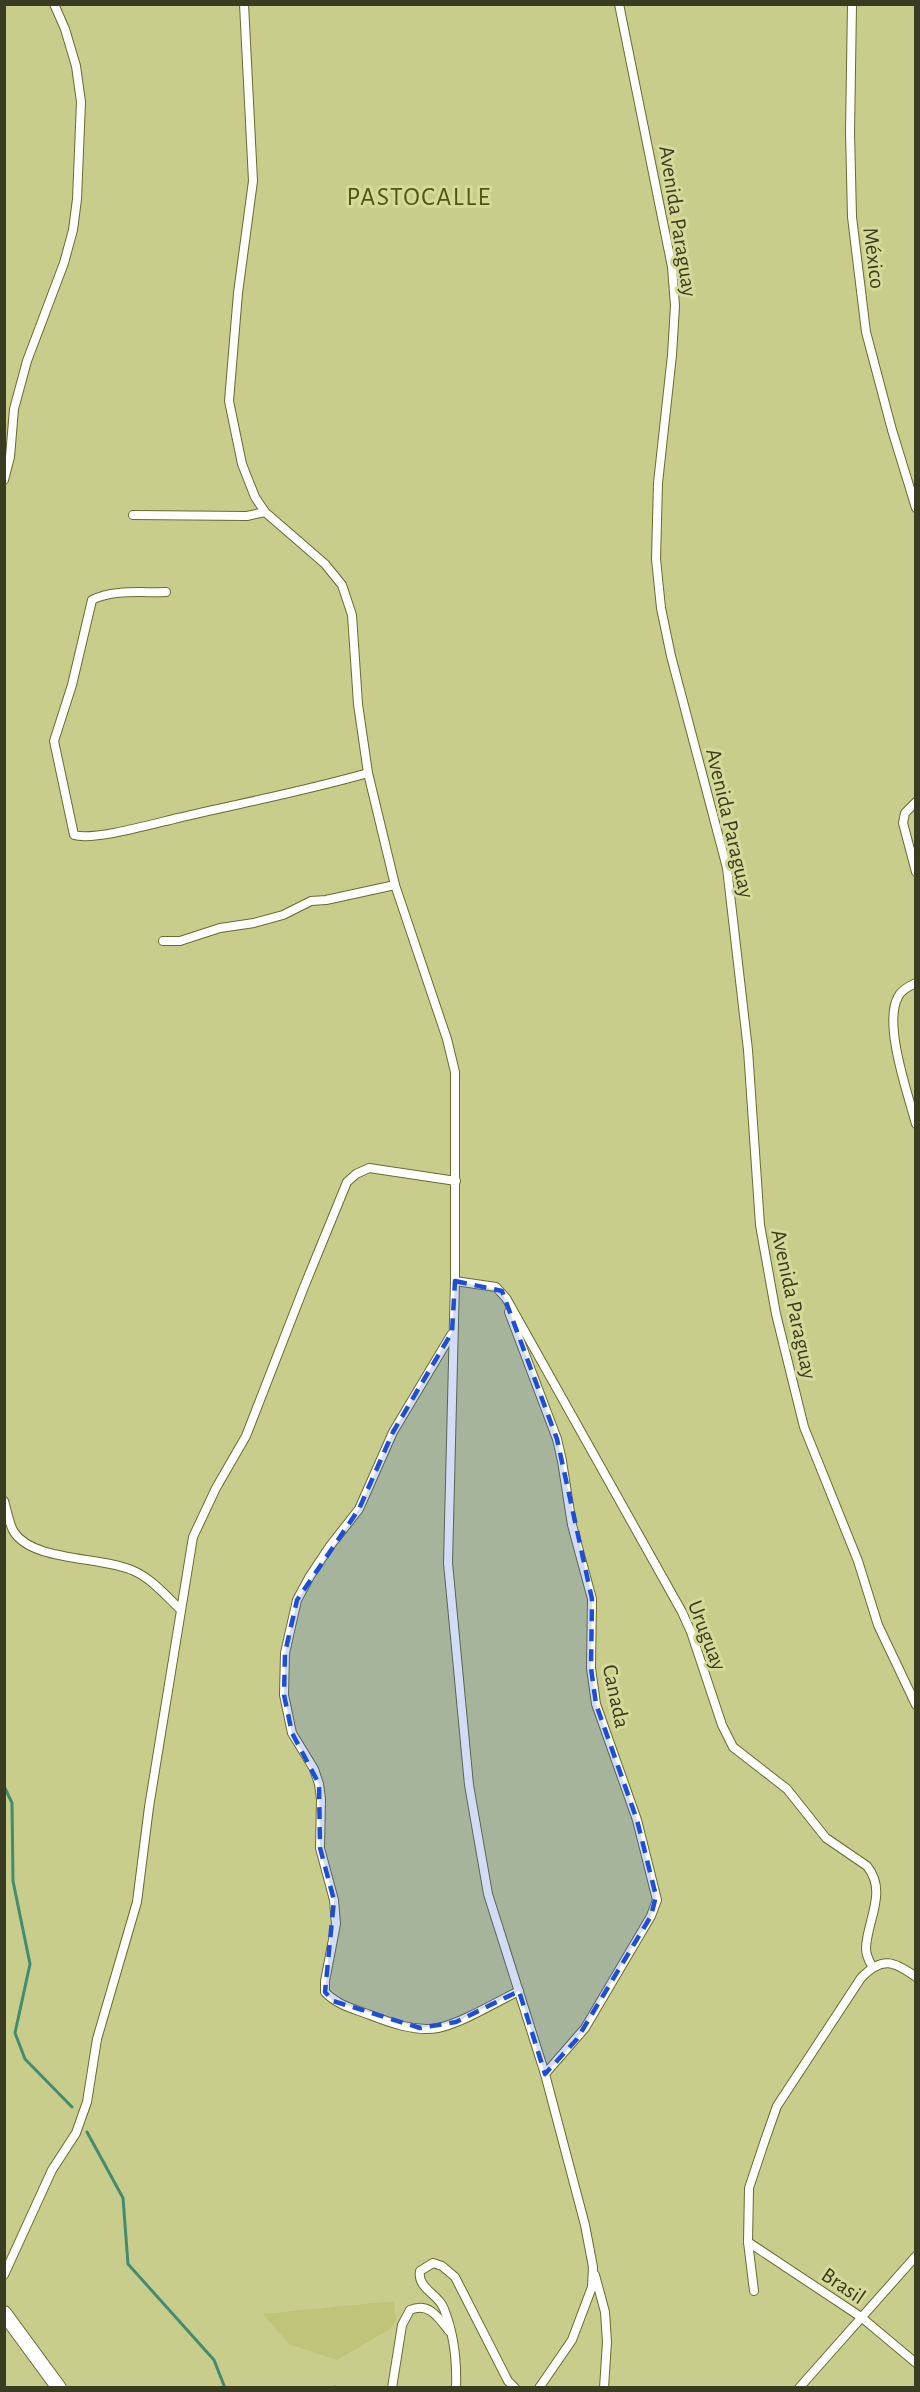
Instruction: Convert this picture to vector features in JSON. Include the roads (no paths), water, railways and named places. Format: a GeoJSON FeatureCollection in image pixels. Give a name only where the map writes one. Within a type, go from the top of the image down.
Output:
{"type":"FeatureCollection","features":[{"type":"Feature","properties":{"kind":"main road"},"geometry":{"type":"LineString","coordinates":[[4,2313],[59,2388]]}},
{"type":"Feature","properties":{"kind":"street"},"geometry":{"type":"LineString","coordinates":[[4,480],[10,457],[14,409],[24,371],[64,263],[73,230],[77,199],[81,102],[76,66],[65,29],[54,4]]}},
{"type":"Feature","properties":{"kind":"street"},"geometry":{"type":"LineString","coordinates":[[244,4],[254,181],[235,313],[229,402],[242,464],[249,485],[265,512],[325,564],[342,585],[352,615],[358,704],[368,773],[395,885],[447,1039],[455,1072],[455,1281],[448,1563],[468,1773],[488,1894],[545,2074],[585,2224],[605,2312],[607,2342],[604,2388]]}},
{"type":"Feature","properties":{"kind":"street","name":"Avenida Paraguay"},"geometry":{"type":"LineString","coordinates":[[619,4],[672,267],[675,306],[657,505],[656,559],[661,608],[671,656],[727,868],[748,1050],[762,1236],[776,1314],[804,1426],[858,1561],[878,1625],[915,1705]]}},
{"type":"Feature","properties":{"kind":"street","name":"México"},"geometry":{"type":"LineString","coordinates":[[852,4],[850,132],[852,217],[865,321],[892,430],[915,508]]}},
{"type":"Feature","properties":{"kind":"street"},"geometry":{"type":"LineString","coordinates":[[134,514],[248,516],[265,512]]}},
{"type":"Feature","properties":{"kind":"street"},"geometry":{"type":"LineString","coordinates":[[166,592],[112,594],[92,600],[72,685],[54,741],[74,835],[83,837],[121,831],[309,790],[368,773]]}},
{"type":"Feature","properties":{"kind":"street"},"geometry":{"type":"LineString","coordinates":[[915,802],[905,813],[903,823],[915,872]]}},
{"type":"Feature","properties":{"kind":"street"},"geometry":{"type":"LineString","coordinates":[[163,941],[180,941],[220,928],[254,923],[283,915],[311,901],[326,900],[395,885]]}},
{"type":"Feature","properties":{"kind":"street"},"geometry":{"type":"LineString","coordinates":[[915,983],[897,997],[892,1025],[915,1124]]}},
{"type":"Feature","properties":{"kind":"street"},"geometry":{"type":"LineString","coordinates":[[4,2275],[52,2170],[76,2133],[87,2102],[97,2039],[137,1902],[149,1807],[193,1537],[216,1488],[246,1436],[347,1182],[356,1174],[369,1168],[456,1181]]}},
{"type":"Feature","properties":{"kind":"street"},"geometry":{"type":"LineString","coordinates":[[455,1281],[496,1287],[506,1298]]}},
{"type":"Feature","properties":{"kind":"street","name":"Uruguay"},"geometry":{"type":"LineString","coordinates":[[506,1298],[682,1612],[691,1632],[722,1725],[733,1747],[787,1789],[821,1833],[872,1872],[876,1911],[866,1947],[872,1966]]}},
{"type":"Feature","properties":{"kind":"street","name":"Canada"},"geometry":{"type":"LineString","coordinates":[[506,1298],[518,1340],[557,1439],[572,1525],[592,1599],[591,1668],[596,1704],[637,1820],[657,1900],[651,1916],[585,2028],[545,2074]]}},
{"type":"Feature","properties":{"kind":"street"},"geometry":{"type":"LineString","coordinates":[[452,1332],[393,1432],[359,1509],[330,1546],[297,1600],[285,1653],[284,1695],[292,1733],[314,1769],[319,1784],[320,1848],[334,1900],[336,1924],[325,1992],[333,2001],[398,2025],[438,2028],[456,2022],[519,1991]]}},
{"type":"Feature","properties":{"kind":"street"},"geometry":{"type":"LineString","coordinates":[[4,1502],[13,1531],[26,1544],[44,1551],[100,1561],[134,1571],[148,1580],[180,1609]]}},
{"type":"Feature","properties":{"kind":"street"},"geometry":{"type":"LineString","coordinates":[[754,2291],[748,2242],[749,2188],[777,2106],[861,1978],[872,1966],[885,1962],[900,1965],[915,1977]]}},
{"type":"Feature","properties":{"kind":"street","name":"Brasil"},"geometry":{"type":"LineString","coordinates":[[748,2242],[861,2317],[915,2362]]}},
{"type":"Feature","properties":{"kind":"street"},"geometry":{"type":"LineString","coordinates":[[799,2388],[915,2256]]}},
{"type":"Feature","properties":{"kind":"street"},"geometry":{"type":"LineString","coordinates":[[456,2388],[453,2336],[444,2308],[419,2278],[420,2271],[433,2264],[442,2266],[455,2277],[508,2381],[515,2388]]}},
{"type":"Feature","properties":{"kind":"street"},"geometry":{"type":"LineString","coordinates":[[539,2388],[572,2340],[592,2287],[593,2267]]}},
{"type":"Feature","properties":{"kind":"street"},"geometry":{"type":"LineString","coordinates":[[392,2388],[402,2325],[410,2310],[423,2307],[431,2310],[453,2336]]}},
{"type":"Feature","properties":{"kind":"waterway"},"geometry":{"type":"LineString","coordinates":[[4,1786],[12,1803],[13,1881],[30,1964],[15,2033],[25,2059],[72,2107]]}},
{"type":"Feature","properties":{"kind":"waterway"},"geometry":{"type":"LineString","coordinates":[[87,2132],[123,2198],[128,2264],[214,2360],[225,2388]]}},
{"type":"Feature","properties":{"kind":"district","name":"PASTOCALLE"},"geometry":{"type":"Point","coordinates":[419,196]}}]}
